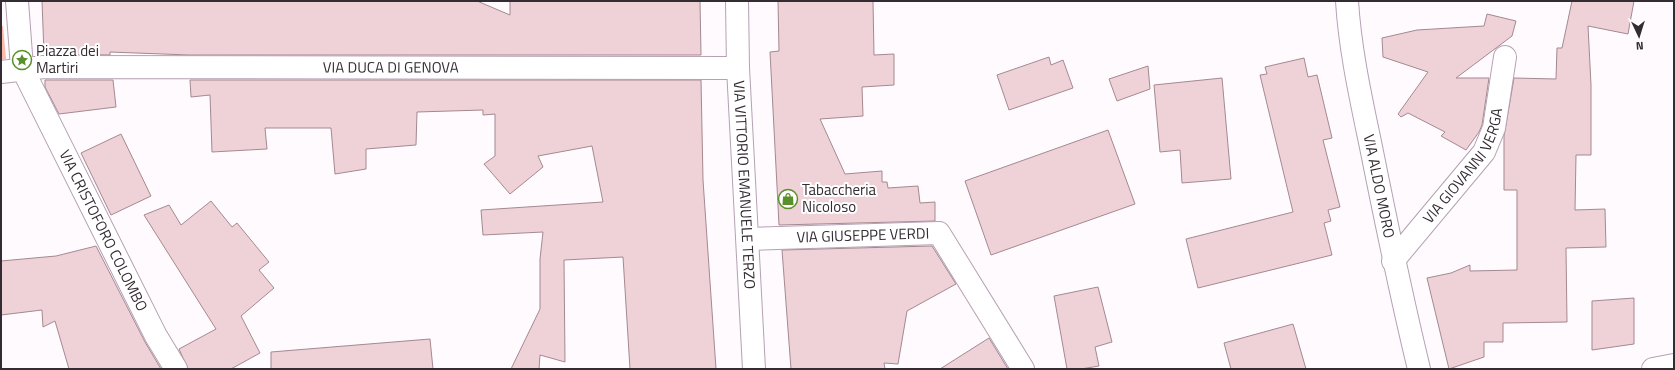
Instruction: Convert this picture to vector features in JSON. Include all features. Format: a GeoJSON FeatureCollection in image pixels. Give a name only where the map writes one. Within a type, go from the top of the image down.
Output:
{"type":"FeatureCollection","features":[{"type":"Feature","properties":{"kind":"street"},"geometry":{"type":"LineString","coordinates":[[11,70],[17,1]]}},
{"type":"Feature","properties":{"kind":"street","name":"VIA VITTORIO EMANUELE TERZO"},"geometry":{"type":"LineString","coordinates":[[737,1],[738,68],[754,369]]}},
{"type":"Feature","properties":{"kind":"street","name":"VIA ALDO MORO"},"geometry":{"type":"LineString","coordinates":[[1347,1],[1354,62],[1394,261],[1419,369]]}},
{"type":"Feature","properties":{"kind":"street","name":"VIA GIOVANNI VERGA"},"geometry":{"type":"LineString","coordinates":[[1394,261],[1484,152],[1494,128],[1505,57]]}},
{"type":"Feature","properties":{"kind":"street","name":"VIA DUCA DI GENOVA"},"geometry":{"type":"LineString","coordinates":[[11,70],[44,67],[738,68]]}},
{"type":"Feature","properties":{"kind":"street","name":"VIA CRISTOFORO COLOMBO"},"geometry":{"type":"LineString","coordinates":[[11,70],[33,92],[156,336],[176,369]]}},
{"type":"Feature","properties":{"kind":"street","name":"VIA GIUSEPPE VERDI"},"geometry":{"type":"LineString","coordinates":[[748,239],[939,233],[1023,369]]}},
{"type":"Feature","properties":{"kind":"street"},"geometry":{"type":"LineString","coordinates":[[1653,369],[1674,365]]}},
{"type":"Feature","properties":{"kind":"shaded area"},"geometry":{"type":"Polygon","coordinates":[[[1,26],[3,26],[6,59],[1,60],[1,26]]]}},
{"type":"Feature","properties":{"kind":"building"},"geometry":{"type":"Polygon","coordinates":[[[42,1],[477,1],[510,15],[510,1],[700,1],[701,55],[189,55],[110,52],[110,55],[44,54],[42,1]]]}},
{"type":"Feature","properties":{"kind":"building"},"geometry":{"type":"Polygon","coordinates":[[[778,1],[873,1],[874,55],[894,54],[894,85],[862,87],[863,116],[820,119],[845,174],[882,171],[882,182],[887,182],[888,188],[918,186],[920,203],[935,202],[935,221],[779,225],[770,52],[779,51],[778,1]]]}},
{"type":"Feature","properties":{"kind":"building"},"geometry":{"type":"Polygon","coordinates":[[[1572,1],[1634,1],[1628,34],[1588,26],[1591,85],[1591,155],[1576,155],[1575,210],[1605,209],[1606,247],[1566,248],[1567,322],[1503,323],[1503,342],[1484,342],[1484,357],[1449,369],[1427,278],[1451,273],[1470,265],[1470,271],[1517,270],[1517,190],[1504,190],[1504,136],[1514,78],[1556,79],[1557,48],[1562,48],[1572,1]]]}},
{"type":"Feature","properties":{"kind":"building"},"geometry":{"type":"Polygon","coordinates":[[[1487,14],[1516,21],[1512,36],[1456,78],[1489,78],[1482,125],[1479,132],[1466,150],[1441,136],[1445,132],[1408,113],[1401,117],[1398,114],[1428,72],[1383,57],[1382,38],[1417,30],[1484,26],[1487,14]]]}},
{"type":"Feature","properties":{"kind":"building"},"geometry":{"type":"Polygon","coordinates":[[[1049,57],[1051,65],[1063,60],[1073,88],[1009,110],[997,75],[1049,57]]]}},
{"type":"Feature","properties":{"kind":"building"},"geometry":{"type":"Polygon","coordinates":[[[1304,58],[1308,77],[1317,75],[1332,138],[1323,140],[1340,207],[1328,210],[1331,221],[1324,223],[1332,255],[1198,288],[1186,239],[1293,212],[1260,75],[1267,74],[1265,67],[1304,58]]]}},
{"type":"Feature","properties":{"kind":"building"},"geometry":{"type":"Polygon","coordinates":[[[1148,66],[1150,89],[1117,101],[1109,79],[1148,66]]]}},
{"type":"Feature","properties":{"kind":"building"},"geometry":{"type":"Polygon","coordinates":[[[1222,78],[1231,179],[1182,183],[1180,150],[1160,152],[1154,85],[1222,78]]]}},
{"type":"Feature","properties":{"kind":"building"},"geometry":{"type":"Polygon","coordinates":[[[45,80],[113,80],[116,107],[59,114],[45,87],[45,80]]]}},
{"type":"Feature","properties":{"kind":"building"},"geometry":{"type":"Polygon","coordinates":[[[190,80],[701,80],[703,180],[716,369],[630,369],[623,257],[564,260],[565,362],[540,355],[539,369],[511,369],[540,309],[540,259],[543,232],[483,235],[481,210],[603,202],[592,146],[538,156],[543,167],[510,194],[484,164],[495,156],[495,114],[483,115],[483,110],[417,112],[416,145],[366,149],[366,169],[335,174],[331,128],[265,128],[267,149],[212,152],[210,95],[191,97],[190,80]]]}},
{"type":"Feature","properties":{"kind":"building"},"geometry":{"type":"Polygon","coordinates":[[[1108,130],[1135,204],[991,255],[965,181],[1108,130]]]}},
{"type":"Feature","properties":{"kind":"building"},"geometry":{"type":"Polygon","coordinates":[[[121,134],[151,196],[111,215],[81,153],[121,134]]]}},
{"type":"Feature","properties":{"kind":"building"},"geometry":{"type":"Polygon","coordinates":[[[211,201],[232,227],[237,223],[269,262],[259,270],[274,288],[241,316],[260,353],[231,369],[188,369],[179,349],[216,329],[144,215],[169,205],[181,225],[211,201]]]}},
{"type":"Feature","properties":{"kind":"building"},"geometry":{"type":"Polygon","coordinates":[[[96,246],[145,342],[161,369],[69,369],[55,321],[43,327],[42,310],[1,315],[1,261],[56,256],[96,246]]]}},
{"type":"Feature","properties":{"kind":"building"},"geometry":{"type":"Polygon","coordinates":[[[932,246],[956,284],[907,311],[898,364],[884,363],[885,369],[791,369],[782,250],[932,246]]]}},
{"type":"Feature","properties":{"kind":"building"},"geometry":{"type":"Polygon","coordinates":[[[1098,287],[1112,342],[1095,347],[1099,366],[1081,369],[1067,369],[1054,296],[1098,287]]]}},
{"type":"Feature","properties":{"kind":"building"},"geometry":{"type":"Polygon","coordinates":[[[1634,298],[1634,344],[1592,350],[1592,301],[1634,298]]]}},
{"type":"Feature","properties":{"kind":"building"},"geometry":{"type":"Polygon","coordinates":[[[1293,324],[1306,369],[1231,369],[1224,343],[1293,324]]]}},
{"type":"Feature","properties":{"kind":"building"},"geometry":{"type":"Polygon","coordinates":[[[989,338],[1008,369],[940,369],[989,338]]]}},
{"type":"Feature","properties":{"kind":"building"},"geometry":{"type":"Polygon","coordinates":[[[430,339],[433,369],[271,369],[271,352],[430,339]]]}},
{"type":"Feature","properties":{"kind":"place","name":"Piazza dei Martiri"},"geometry":{"type":"Point","coordinates":[22,60]}},
{"type":"Feature","properties":{"kind":"place","name":"Tabaccheria Nicoloso"},"geometry":{"type":"Point","coordinates":[788,199]}}]}
